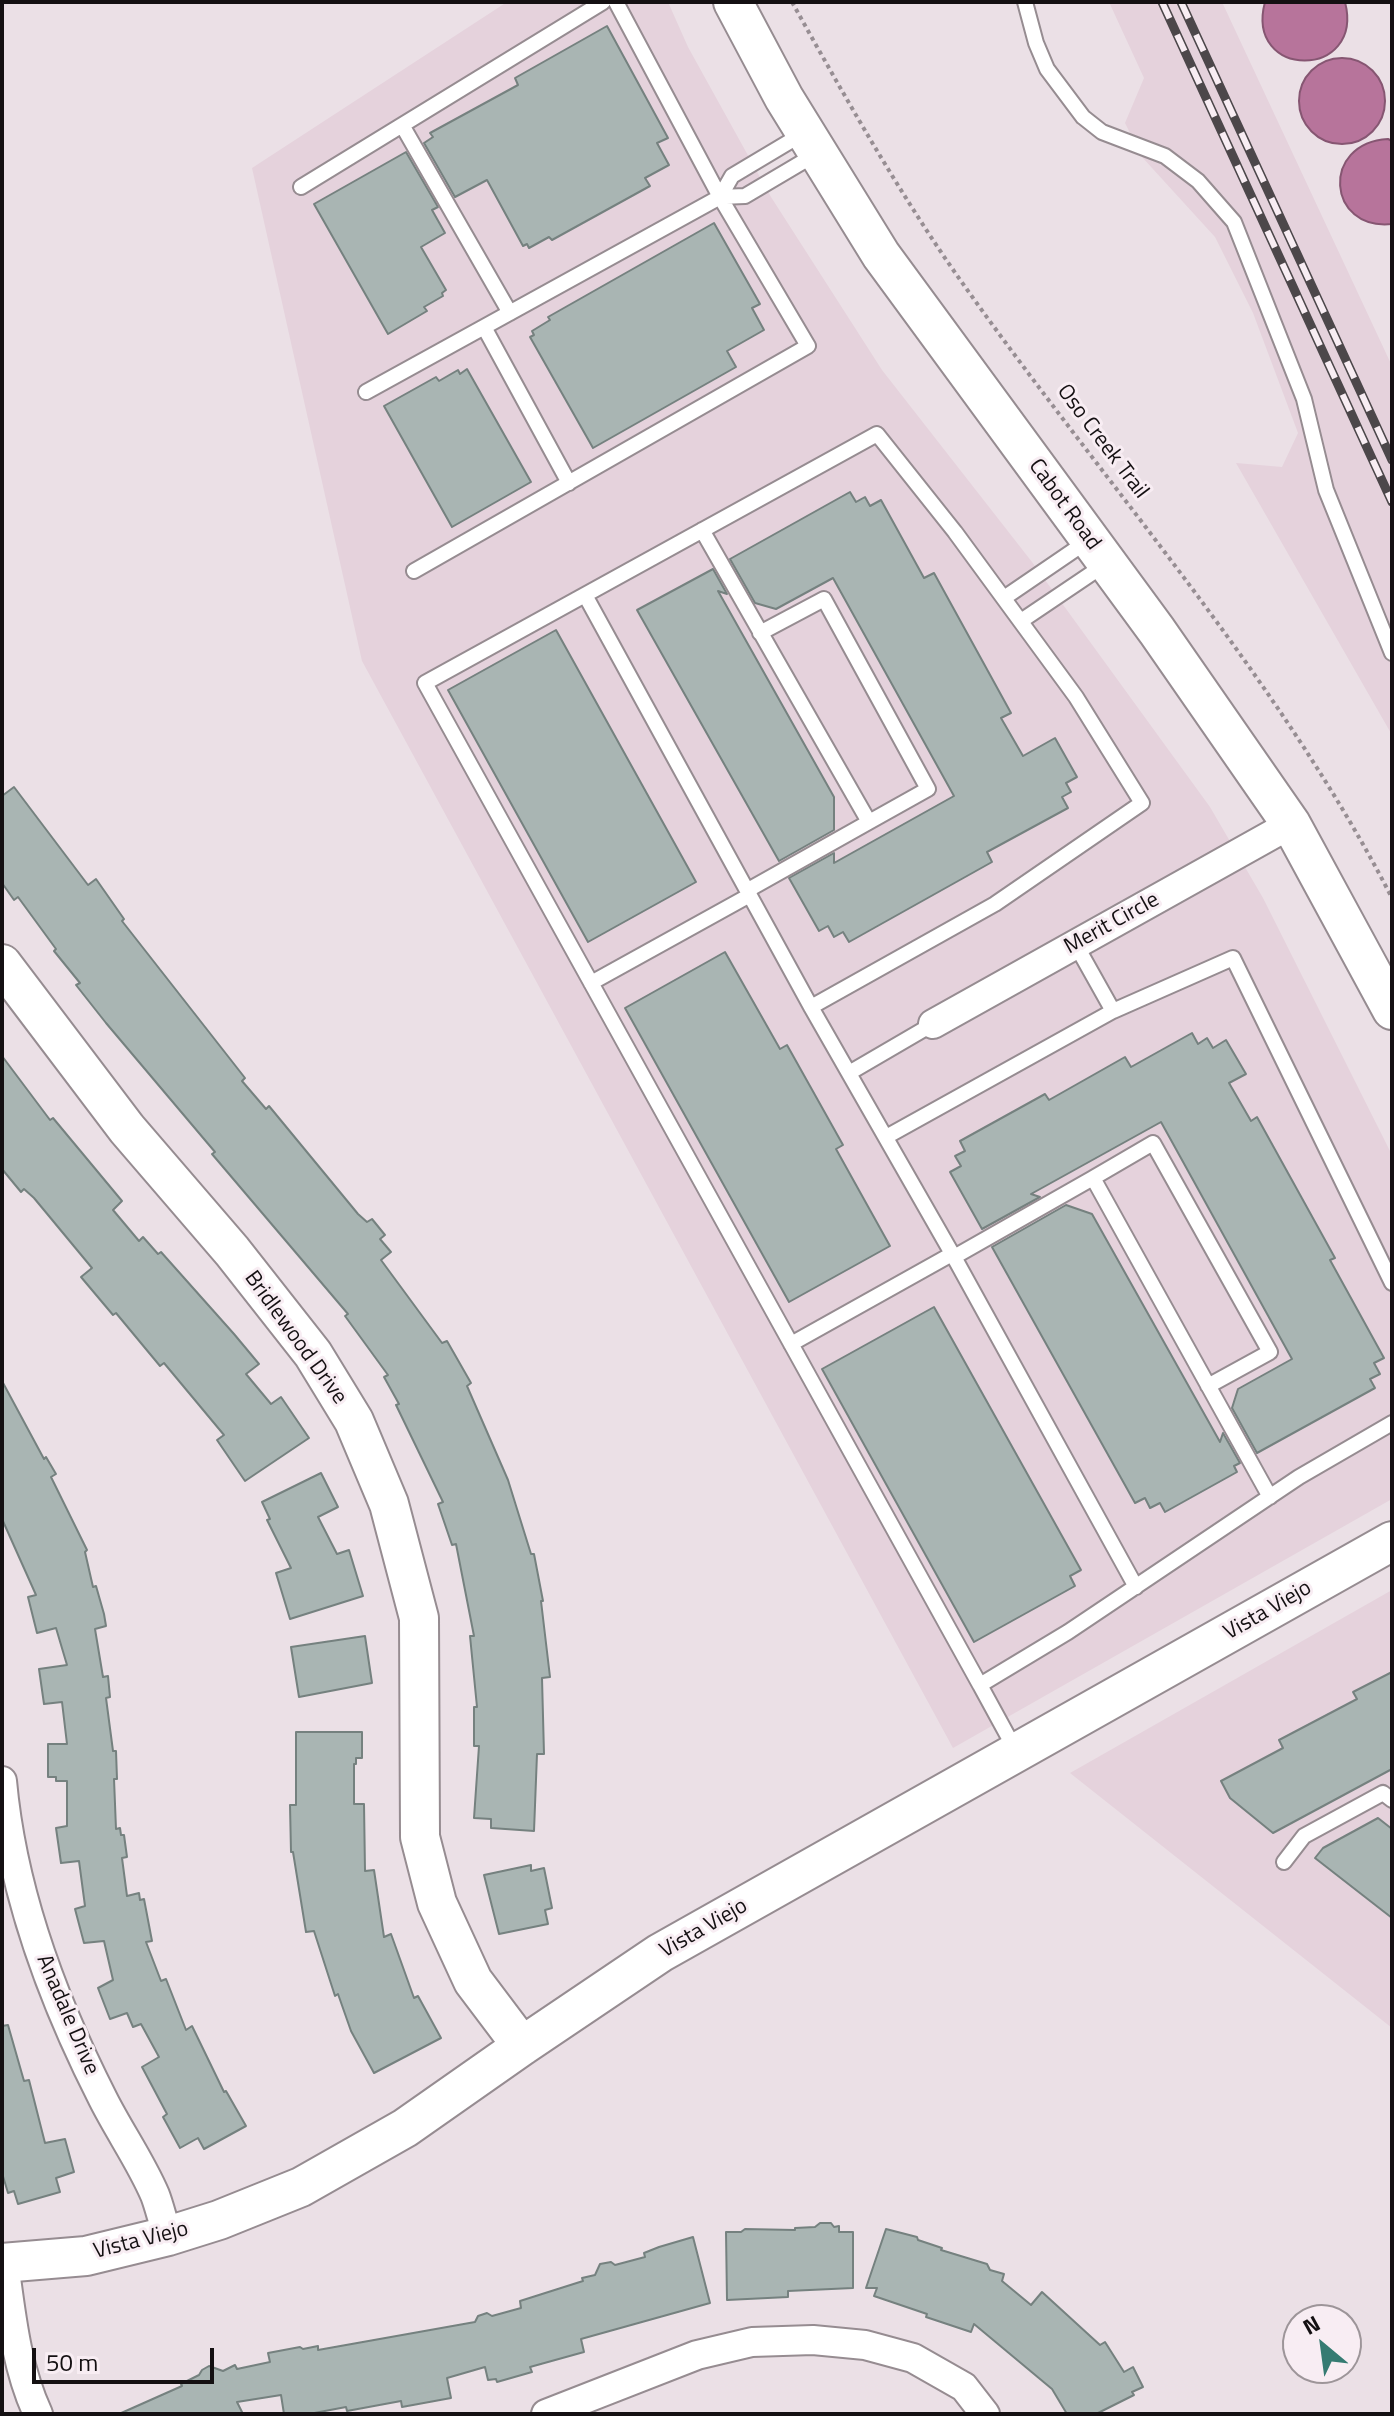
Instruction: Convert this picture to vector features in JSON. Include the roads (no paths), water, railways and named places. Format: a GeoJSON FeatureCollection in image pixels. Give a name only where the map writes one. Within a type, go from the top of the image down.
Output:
{"type":"FeatureCollection","features":[{"type":"Feature","properties":{"kind":"street","name":"Cabot Road"},"geometry":{"type":"LineString","coordinates":[[733,2],[812,143],[881,255],[1157,631],[1291,824],[1392,1010]]}},
{"type":"Feature","properties":{"kind":"street","name":"Merit Circle"},"geometry":{"type":"LineString","coordinates":[[933,1024],[1291,824]]}},
{"type":"Feature","properties":{"kind":"street","name":"Bridlewood Drive"},"geometry":{"type":"LineString","coordinates":[[2,964],[127,1129],[232,1251],[313,1354],[354,1421],[389,1504],[419,1618],[420,1837],[434,1890],[453,1943],[473,1981],[522,2046]]}},
{"type":"Feature","properties":{"kind":"street","name":"Vista Viejo"},"geometry":{"type":"LineString","coordinates":[[3,2263],[86,2256],[168,2236],[219,2220],[301,2187],[405,2128],[660,1953],[1392,1541]]}},
{"type":"Feature","properties":{"kind":"street","name":"Anadale Drive"},"geometry":{"type":"LineString","coordinates":[[2,1781],[6,1825],[28,1916],[53,1988],[102,2098],[154,2195],[168,2236]]}},
{"type":"Feature","properties":{"kind":"street"},"geometry":{"type":"LineString","coordinates":[[3,2263],[14,2337],[28,2393],[38,2414]]}},
{"type":"Feature","properties":{"kind":"street"},"geometry":{"type":"LineString","coordinates":[[546,2414],[697,2355],[752,2342],[813,2340],[865,2345],[913,2358],[964,2387],[985,2414]]}},
{"type":"Feature","properties":{"kind":"lane"},"geometry":{"type":"LineString","coordinates":[[301,187],[603,2]]}},
{"type":"Feature","properties":{"kind":"lane"},"geometry":{"type":"LineString","coordinates":[[414,571],[808,346],[720,197],[616,2]]}},
{"type":"Feature","properties":{"kind":"lane"},"geometry":{"type":"LineString","coordinates":[[1025,2],[1047,69],[1083,117],[1102,132],[1165,156],[1198,181],[1234,222],[1304,399],[1326,490],[1392,653]]}},
{"type":"Feature","properties":{"kind":"lane"},"geometry":{"type":"LineString","coordinates":[[402,125],[510,313]]}},
{"type":"Feature","properties":{"kind":"lane"},"geometry":{"type":"LineString","coordinates":[[720,197],[732,176],[812,143]]}},
{"type":"Feature","properties":{"kind":"lane"},"geometry":{"type":"LineString","coordinates":[[366,392],[720,197],[745,196],[812,143]]}},
{"type":"Feature","properties":{"kind":"lane"},"geometry":{"type":"LineString","coordinates":[[484,327],[569,483]]}},
{"type":"Feature","properties":{"kind":"lane"},"geometry":{"type":"LineString","coordinates":[[811,1007],[995,904],[1142,803],[1076,697],[877,434],[425,683],[1017,1753]]}},
{"type":"Feature","properties":{"kind":"lane"},"geometry":{"type":"LineString","coordinates":[[702,530],[869,822]]}},
{"type":"Feature","properties":{"kind":"lane"},"geometry":{"type":"LineString","coordinates":[[1004,598],[1098,551]]}},
{"type":"Feature","properties":{"kind":"lane"},"geometry":{"type":"LineString","coordinates":[[1021,621],[1098,551]]}},
{"type":"Feature","properties":{"kind":"lane"},"geometry":{"type":"LineString","coordinates":[[585,595],[811,1007],[1136,1587]]}},
{"type":"Feature","properties":{"kind":"lane"},"geometry":{"type":"LineString","coordinates":[[591,983],[928,789],[824,599],[760,633]]}},
{"type":"Feature","properties":{"kind":"lane"},"geometry":{"type":"LineString","coordinates":[[1076,945],[1113,1011]]}},
{"type":"Feature","properties":{"kind":"lane"},"geometry":{"type":"LineString","coordinates":[[886,1137],[1113,1011],[1233,958],[1392,1283]]}},
{"type":"Feature","properties":{"kind":"lane"},"geometry":{"type":"LineString","coordinates":[[849,1073],[933,1024]]}},
{"type":"Feature","properties":{"kind":"lane"},"geometry":{"type":"LineString","coordinates":[[791,1344],[1153,1143],[1270,1352],[1208,1386]]}},
{"type":"Feature","properties":{"kind":"lane"},"geometry":{"type":"LineString","coordinates":[[1093,1178],[1270,1497]]}},
{"type":"Feature","properties":{"kind":"lane"},"geometry":{"type":"LineString","coordinates":[[980,1685],[1068,1632],[1270,1497],[1392,1423]]}},
{"type":"Feature","properties":{"kind":"lane"},"geometry":{"type":"LineString","coordinates":[[1284,1862],[1304,1836],[1389,1794]]}},
{"type":"Feature","properties":{"kind":"railway"},"geometry":{"type":"LineString","coordinates":[[1162,2],[1392,502]]}},
{"type":"Feature","properties":{"kind":"railway"},"geometry":{"type":"LineString","coordinates":[[1181,2],[1392,460]]}}]}
